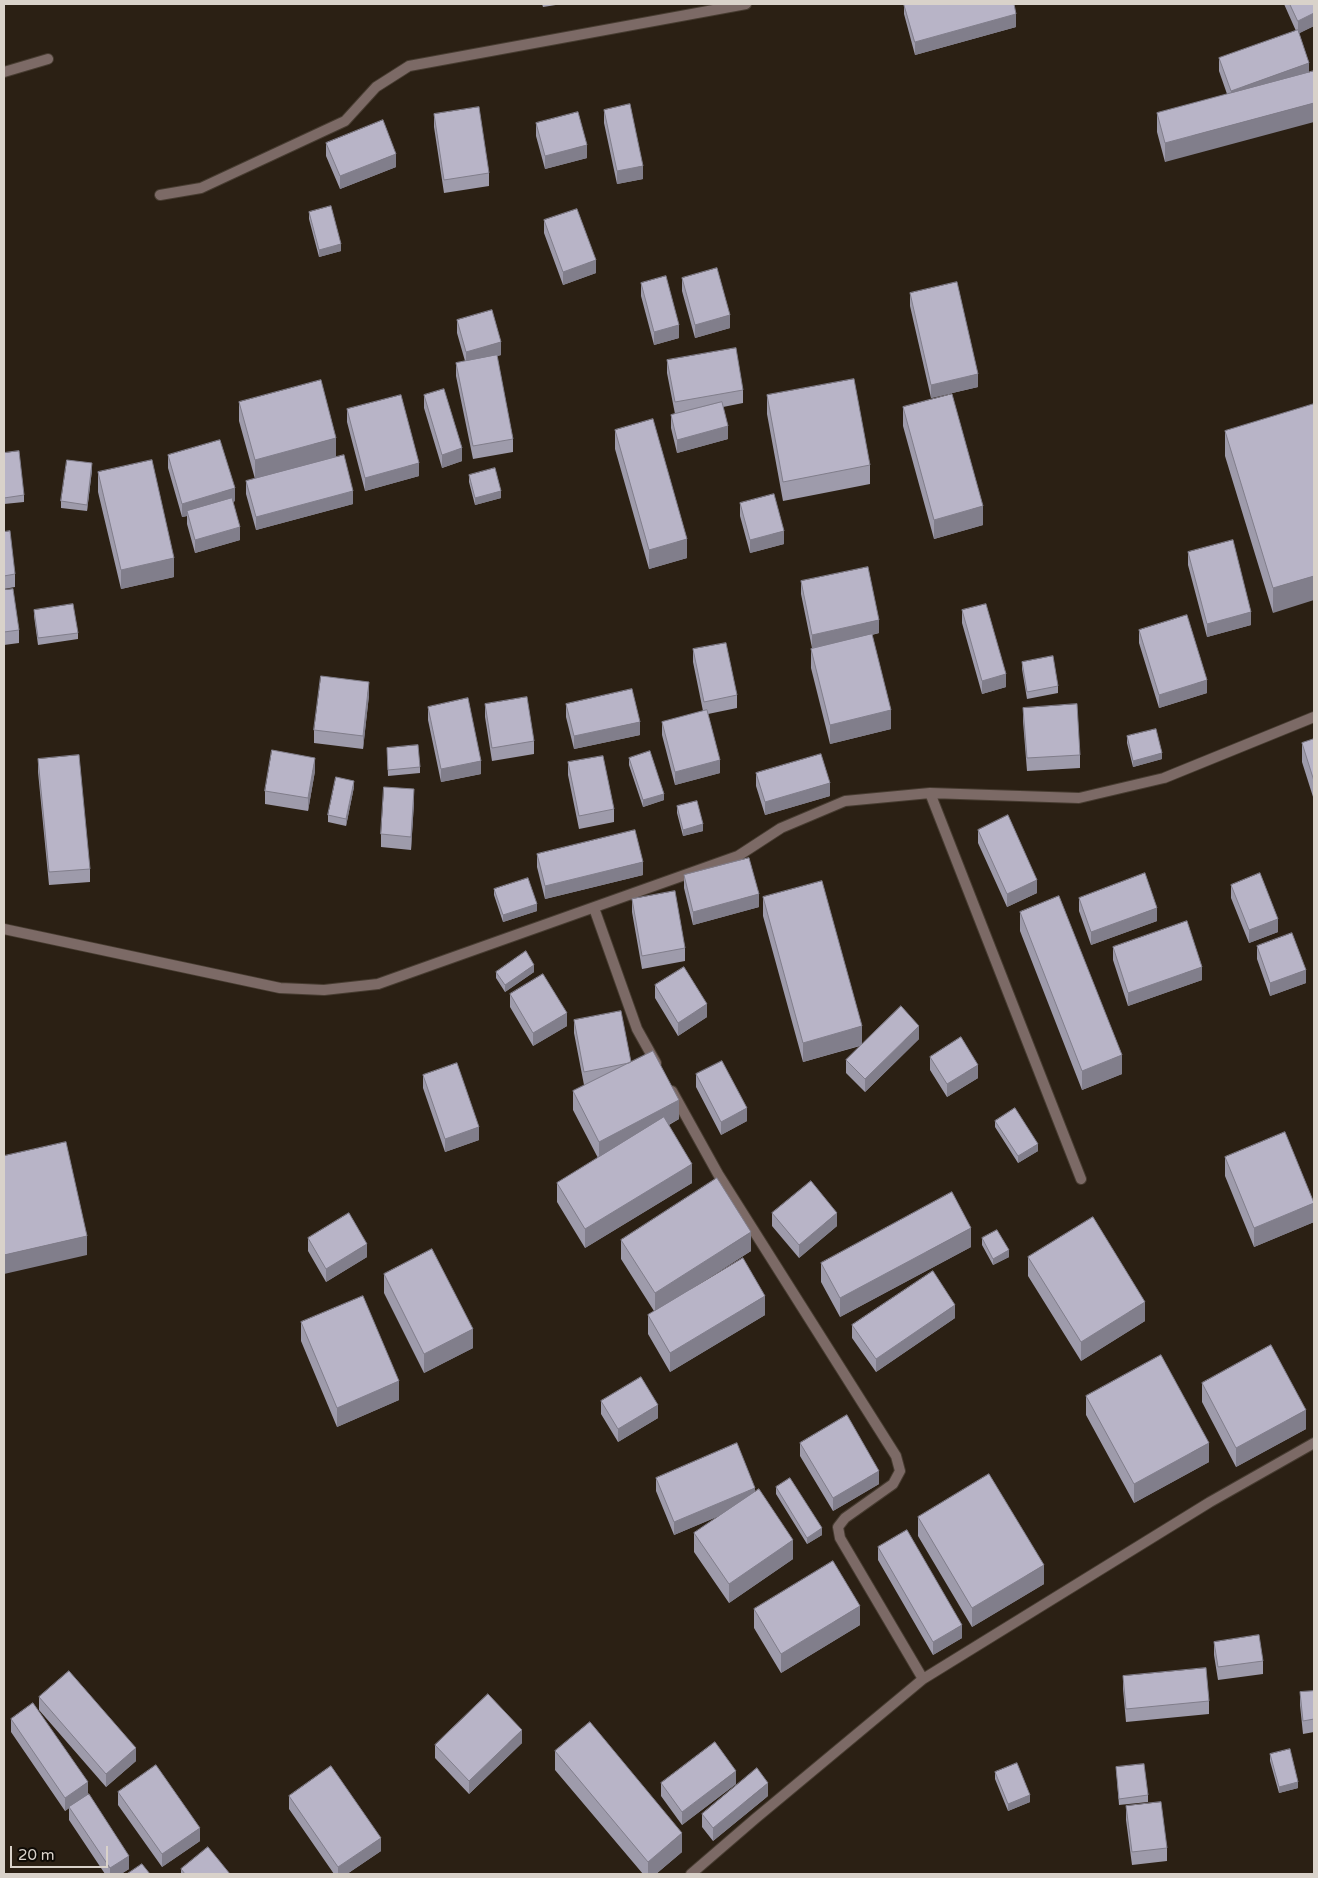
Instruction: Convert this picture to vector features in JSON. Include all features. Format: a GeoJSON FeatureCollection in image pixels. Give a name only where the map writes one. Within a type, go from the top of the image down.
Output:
{"type":"FeatureCollection","features":[{"type":"Feature","properties":{"kind":"street"},"geometry":{"type":"LineString","coordinates":[[160,195],[201,188],[345,121],[376,87],[409,66],[746,4]]}},
{"type":"Feature","properties":{"kind":"street"},"geometry":{"type":"LineString","coordinates":[[4,72],[48,59]]}},
{"type":"Feature","properties":{"kind":"street"},"geometry":{"type":"LineString","coordinates":[[4,929],[280,988],[324,990],[378,984],[738,856],[782,828],[845,801],[930,793],[1079,798],[1164,778],[1314,718]]}},
{"type":"Feature","properties":{"kind":"street"},"geometry":{"type":"LineString","coordinates":[[930,793],[1081,1179]]}},
{"type":"Feature","properties":{"kind":"street"},"geometry":{"type":"LineString","coordinates":[[594,908],[637,1029],[718,1174],[896,1456],[900,1471],[893,1484],[845,1518],[838,1527],[840,1538],[923,1679]]}},
{"type":"Feature","properties":{"kind":"street"},"geometry":{"type":"LineString","coordinates":[[691,1874],[923,1679],[1210,1502],[1314,1443]]}},
{"type":"Feature","properties":{"kind":"building"},"geometry":{"type":"Polygon","coordinates":[[[904,4],[1014,4],[1016,14],[915,42],[904,4]]]}},
{"type":"Feature","properties":{"kind":"building"},"geometry":{"type":"Polygon","coordinates":[[[1290,4],[1314,4],[1314,13],[1298,21],[1290,4]]]}},
{"type":"Feature","properties":{"kind":"building"},"geometry":{"type":"Polygon","coordinates":[[[1298,30],[1309,63],[1231,91],[1219,58],[1298,30]]]}},
{"type":"Feature","properties":{"kind":"building"},"geometry":{"type":"Polygon","coordinates":[[[1314,71],[1314,103],[1165,143],[1157,113],[1314,71]]]}},
{"type":"Feature","properties":{"kind":"building"},"geometry":{"type":"Polygon","coordinates":[[[630,104],[643,166],[617,171],[604,110],[630,104]]]}},
{"type":"Feature","properties":{"kind":"building"},"geometry":{"type":"Polygon","coordinates":[[[479,107],[489,173],[444,180],[434,114],[479,107]]]}},
{"type":"Feature","properties":{"kind":"building"},"geometry":{"type":"Polygon","coordinates":[[[578,112],[587,145],[545,156],[536,123],[578,112]]]}},
{"type":"Feature","properties":{"kind":"building"},"geometry":{"type":"Polygon","coordinates":[[[383,120],[396,154],[340,176],[326,143],[383,120]]]}},
{"type":"Feature","properties":{"kind":"building"},"geometry":{"type":"Polygon","coordinates":[[[331,206],[341,244],[319,250],[309,212],[331,206]]]}},
{"type":"Feature","properties":{"kind":"building"},"geometry":{"type":"Polygon","coordinates":[[[577,209],[596,260],[563,272],[544,220],[577,209]]]}},
{"type":"Feature","properties":{"kind":"building"},"geometry":{"type":"Polygon","coordinates":[[[717,268],[730,315],[695,325],[682,278],[717,268]]]}},
{"type":"Feature","properties":{"kind":"building"},"geometry":{"type":"Polygon","coordinates":[[[666,276],[679,325],[654,332],[641,283],[666,276]]]}},
{"type":"Feature","properties":{"kind":"building"},"geometry":{"type":"Polygon","coordinates":[[[957,282],[978,374],[931,385],[910,293],[957,282]]]}},
{"type":"Feature","properties":{"kind":"building"},"geometry":{"type":"Polygon","coordinates":[[[492,310],[501,342],[466,352],[457,320],[492,310]]]}},
{"type":"Feature","properties":{"kind":"building"},"geometry":{"type":"Polygon","coordinates":[[[736,348],[743,390],[675,402],[667,360],[736,348]]]}},
{"type":"Feature","properties":{"kind":"building"},"geometry":{"type":"Polygon","coordinates":[[[497,355],[513,439],[473,446],[456,363],[497,355]]]}},
{"type":"Feature","properties":{"kind":"building"},"geometry":{"type":"Polygon","coordinates":[[[854,379],[870,465],[783,482],[767,395],[854,379]]]}},
{"type":"Feature","properties":{"kind":"building"},"geometry":{"type":"Polygon","coordinates":[[[321,380],[336,438],[255,460],[239,402],[321,380]]]}},
{"type":"Feature","properties":{"kind":"building"},"geometry":{"type":"Polygon","coordinates":[[[444,389],[462,448],[442,455],[424,395],[444,389]]]}},
{"type":"Feature","properties":{"kind":"building"},"geometry":{"type":"Polygon","coordinates":[[[952,394],[983,506],[934,520],[903,407],[952,394]]]}},
{"type":"Feature","properties":{"kind":"building"},"geometry":{"type":"Polygon","coordinates":[[[401,395],[419,463],[365,478],[347,409],[401,395]]]}},
{"type":"Feature","properties":{"kind":"building"},"geometry":{"type":"Polygon","coordinates":[[[722,402],[728,426],[677,440],[671,415],[722,402]]]}},
{"type":"Feature","properties":{"kind":"building"},"geometry":{"type":"Polygon","coordinates":[[[1314,404],[1314,576],[1273,588],[1225,431],[1314,404]]]}},
{"type":"Feature","properties":{"kind":"building"},"geometry":{"type":"Polygon","coordinates":[[[653,419],[687,539],[649,550],[615,430],[653,419]]]}},
{"type":"Feature","properties":{"kind":"building"},"geometry":{"type":"Polygon","coordinates":[[[220,440],[235,488],[182,504],[168,455],[220,440]]]}},
{"type":"Feature","properties":{"kind":"building"},"geometry":{"type":"Polygon","coordinates":[[[19,451],[24,495],[4,498],[4,453],[19,451]]]}},
{"type":"Feature","properties":{"kind":"building"},"geometry":{"type":"Polygon","coordinates":[[[344,455],[353,491],[256,517],[246,481],[344,455]]]}},
{"type":"Feature","properties":{"kind":"building"},"geometry":{"type":"Polygon","coordinates":[[[67,460],[92,463],[87,505],[61,501],[67,460]]]}},
{"type":"Feature","properties":{"kind":"building"},"geometry":{"type":"Polygon","coordinates":[[[152,460],[174,558],[121,570],[98,472],[152,460]]]}},
{"type":"Feature","properties":{"kind":"building"},"geometry":{"type":"Polygon","coordinates":[[[495,468],[501,491],[475,498],[469,475],[495,468]]]}},
{"type":"Feature","properties":{"kind":"building"},"geometry":{"type":"Polygon","coordinates":[[[774,494],[784,531],[750,540],[740,503],[774,494]]]}},
{"type":"Feature","properties":{"kind":"building"},"geometry":{"type":"Polygon","coordinates":[[[232,498],[240,527],[195,540],[187,511],[232,498]]]}},
{"type":"Feature","properties":{"kind":"building"},"geometry":{"type":"Polygon","coordinates":[[[10,531],[15,574],[4,576],[4,532],[10,531]]]}},
{"type":"Feature","properties":{"kind":"building"},"geometry":{"type":"Polygon","coordinates":[[[1233,540],[1251,612],[1207,624],[1188,552],[1233,540]]]}},
{"type":"Feature","properties":{"kind":"building"},"geometry":{"type":"Polygon","coordinates":[[[868,567],[879,620],[812,635],[801,581],[868,567]]]}},
{"type":"Feature","properties":{"kind":"building"},"geometry":{"type":"Polygon","coordinates":[[[13,589],[19,630],[4,632],[4,590],[13,589]]]}},
{"type":"Feature","properties":{"kind":"building"},"geometry":{"type":"Polygon","coordinates":[[[73,604],[78,633],[38,638],[34,610],[73,604]]]}},
{"type":"Feature","properties":{"kind":"building"},"geometry":{"type":"Polygon","coordinates":[[[986,604],[1006,674],[982,681],[962,610],[986,604]]]}},
{"type":"Feature","properties":{"kind":"building"},"geometry":{"type":"Polygon","coordinates":[[[1187,615],[1207,680],[1159,695],[1139,630],[1187,615]]]}},
{"type":"Feature","properties":{"kind":"building"},"geometry":{"type":"Polygon","coordinates":[[[872,634],[891,710],[830,725],[811,649],[872,634]]]}},
{"type":"Feature","properties":{"kind":"building"},"geometry":{"type":"Polygon","coordinates":[[[726,643],[737,695],[704,702],[693,649],[726,643]]]}},
{"type":"Feature","properties":{"kind":"building"},"geometry":{"type":"Polygon","coordinates":[[[1053,656],[1058,686],[1027,692],[1022,662],[1053,656]]]}},
{"type":"Feature","properties":{"kind":"building"},"geometry":{"type":"Polygon","coordinates":[[[321,676],[369,682],[363,736],[314,730],[321,676]]]}},
{"type":"Feature","properties":{"kind":"building"},"geometry":{"type":"Polygon","coordinates":[[[632,689],[640,722],[574,736],[566,704],[632,689]]]}},
{"type":"Feature","properties":{"kind":"building"},"geometry":{"type":"Polygon","coordinates":[[[527,697],[534,741],[492,748],[485,704],[527,697]]]}},
{"type":"Feature","properties":{"kind":"building"},"geometry":{"type":"Polygon","coordinates":[[[468,698],[481,761],[441,769],[428,707],[468,698]]]}},
{"type":"Feature","properties":{"kind":"building"},"geometry":{"type":"Polygon","coordinates":[[[1077,704],[1080,755],[1027,758],[1023,708],[1077,704]]]}},
{"type":"Feature","properties":{"kind":"building"},"geometry":{"type":"Polygon","coordinates":[[[707,710],[720,760],[675,772],[662,722],[707,710]]]}},
{"type":"Feature","properties":{"kind":"building"},"geometry":{"type":"Polygon","coordinates":[[[1156,729],[1162,753],[1133,761],[1127,736],[1156,729]]]}},
{"type":"Feature","properties":{"kind":"building"},"geometry":{"type":"Polygon","coordinates":[[[1314,739],[1314,781],[1302,743],[1314,739]]]}},
{"type":"Feature","properties":{"kind":"building"},"geometry":{"type":"Polygon","coordinates":[[[418,745],[420,767],[388,770],[387,748],[418,745]]]}},
{"type":"Feature","properties":{"kind":"building"},"geometry":{"type":"Polygon","coordinates":[[[272,750],[315,758],[308,798],[265,791],[272,750]]]}},
{"type":"Feature","properties":{"kind":"building"},"geometry":{"type":"Polygon","coordinates":[[[650,751],[664,794],[643,800],[629,758],[650,751]]]}},
{"type":"Feature","properties":{"kind":"building"},"geometry":{"type":"Polygon","coordinates":[[[821,754],[830,783],[765,802],[756,773],[821,754]]]}},
{"type":"Feature","properties":{"kind":"building"},"geometry":{"type":"Polygon","coordinates":[[[79,755],[90,869],[49,872],[38,759],[79,755]]]}},
{"type":"Feature","properties":{"kind":"building"},"geometry":{"type":"Polygon","coordinates":[[[603,756],[614,809],[579,816],[568,762],[603,756]]]}},
{"type":"Feature","properties":{"kind":"building"},"geometry":{"type":"Polygon","coordinates":[[[336,777],[354,781],[346,819],[328,815],[336,777]]]}},
{"type":"Feature","properties":{"kind":"building"},"geometry":{"type":"Polygon","coordinates":[[[384,787],[414,789],[411,837],[381,834],[384,787]]]}},
{"type":"Feature","properties":{"kind":"building"},"geometry":{"type":"Polygon","coordinates":[[[697,801],[703,824],[683,830],[677,806],[697,801]]]}},
{"type":"Feature","properties":{"kind":"building"},"geometry":{"type":"Polygon","coordinates":[[[1008,815],[1037,880],[1007,894],[978,830],[1008,815]]]}},
{"type":"Feature","properties":{"kind":"building"},"geometry":{"type":"Polygon","coordinates":[[[635,830],[643,862],[545,886],[537,854],[635,830]]]}},
{"type":"Feature","properties":{"kind":"building"},"geometry":{"type":"Polygon","coordinates":[[[749,858],[759,894],[693,912],[684,875],[749,858]]]}},
{"type":"Feature","properties":{"kind":"building"},"geometry":{"type":"Polygon","coordinates":[[[1145,873],[1157,908],[1091,932],[1079,898],[1145,873]]]}},
{"type":"Feature","properties":{"kind":"building"},"geometry":{"type":"Polygon","coordinates":[[[1260,873],[1278,919],[1249,930],[1231,885],[1260,873]]]}},
{"type":"Feature","properties":{"kind":"building"},"geometry":{"type":"Polygon","coordinates":[[[528,878],[537,904],[503,915],[494,889],[528,878]]]}},
{"type":"Feature","properties":{"kind":"building"},"geometry":{"type":"Polygon","coordinates":[[[822,881],[862,1026],[803,1043],[763,897],[822,881]]]}},
{"type":"Feature","properties":{"kind":"building"},"geometry":{"type":"Polygon","coordinates":[[[675,891],[685,948],[642,956],[632,899],[675,891]]]}},
{"type":"Feature","properties":{"kind":"building"},"geometry":{"type":"Polygon","coordinates":[[[1059,896],[1122,1055],[1082,1071],[1020,912],[1059,896]]]}},
{"type":"Feature","properties":{"kind":"building"},"geometry":{"type":"Polygon","coordinates":[[[1187,921],[1202,967],[1128,993],[1113,947],[1187,921]]]}},
{"type":"Feature","properties":{"kind":"building"},"geometry":{"type":"Polygon","coordinates":[[[1292,933],[1306,970],[1270,983],[1257,946],[1292,933]]]}},
{"type":"Feature","properties":{"kind":"building"},"geometry":{"type":"Polygon","coordinates":[[[526,951],[534,965],[505,985],[496,972],[526,951]]]}},
{"type":"Feature","properties":{"kind":"building"},"geometry":{"type":"Polygon","coordinates":[[[684,967],[707,1004],[678,1023],[655,985],[684,967]]]}},
{"type":"Feature","properties":{"kind":"building"},"geometry":{"type":"Polygon","coordinates":[[[543,974],[567,1013],[533,1033],[510,994],[543,974]]]}},
{"type":"Feature","properties":{"kind":"building"},"geometry":{"type":"Polygon","coordinates":[[[901,1006],[919,1026],[865,1079],[846,1060],[901,1006]]]}},
{"type":"Feature","properties":{"kind":"building"},"geometry":{"type":"Polygon","coordinates":[[[621,1011],[631,1062],[584,1072],[574,1020],[621,1011]]]}},
{"type":"Feature","properties":{"kind":"building"},"geometry":{"type":"Polygon","coordinates":[[[961,1037],[978,1065],[947,1084],[930,1057],[961,1037]]]}},
{"type":"Feature","properties":{"kind":"building"},"geometry":{"type":"Polygon","coordinates":[[[653,1051],[679,1100],[599,1142],[573,1091],[653,1051]]]}},
{"type":"Feature","properties":{"kind":"building"},"geometry":{"type":"Polygon","coordinates":[[[722,1061],[747,1108],[721,1122],[696,1074],[722,1061]]]}},
{"type":"Feature","properties":{"kind":"building"},"geometry":{"type":"Polygon","coordinates":[[[457,1063],[479,1127],[445,1139],[423,1075],[457,1063]]]}},
{"type":"Feature","properties":{"kind":"building"},"geometry":{"type":"Polygon","coordinates":[[[1015,1108],[1038,1144],[1018,1156],[995,1121],[1015,1108]]]}},
{"type":"Feature","properties":{"kind":"building"},"geometry":{"type":"Polygon","coordinates":[[[664,1117],[692,1164],[585,1229],[557,1183],[664,1117]]]}},
{"type":"Feature","properties":{"kind":"building"},"geometry":{"type":"Polygon","coordinates":[[[1285,1132],[1314,1203],[1254,1228],[1225,1157],[1285,1132]]]}},
{"type":"Feature","properties":{"kind":"building"},"geometry":{"type":"Polygon","coordinates":[[[66,1142],[87,1236],[4,1255],[4,1156],[66,1142]]]}},
{"type":"Feature","properties":{"kind":"building"},"geometry":{"type":"Polygon","coordinates":[[[717,1178],[751,1232],[655,1293],[621,1240],[717,1178]]]}},
{"type":"Feature","properties":{"kind":"building"},"geometry":{"type":"Polygon","coordinates":[[[811,1181],[837,1213],[799,1245],[772,1213],[811,1181]]]}},
{"type":"Feature","properties":{"kind":"building"},"geometry":{"type":"Polygon","coordinates":[[[952,1192],[971,1228],[840,1298],[821,1263],[952,1192]]]}},
{"type":"Feature","properties":{"kind":"building"},"geometry":{"type":"Polygon","coordinates":[[[349,1213],[367,1244],[326,1269],[308,1238],[349,1213]]]}},
{"type":"Feature","properties":{"kind":"building"},"geometry":{"type":"Polygon","coordinates":[[[1093,1217],[1145,1302],[1081,1342],[1028,1257],[1093,1217]]]}},
{"type":"Feature","properties":{"kind":"building"},"geometry":{"type":"Polygon","coordinates":[[[997,1230],[1009,1250],[993,1259],[982,1238],[997,1230]]]}},
{"type":"Feature","properties":{"kind":"building"},"geometry":{"type":"Polygon","coordinates":[[[432,1249],[473,1329],[424,1354],[384,1274],[432,1249]]]}},
{"type":"Feature","properties":{"kind":"building"},"geometry":{"type":"Polygon","coordinates":[[[743,1258],[765,1296],[670,1353],[648,1315],[743,1258]]]}},
{"type":"Feature","properties":{"kind":"building"},"geometry":{"type":"Polygon","coordinates":[[[933,1271],[955,1305],[876,1359],[852,1325],[933,1271]]]}},
{"type":"Feature","properties":{"kind":"building"},"geometry":{"type":"Polygon","coordinates":[[[363,1296],[399,1381],[337,1408],[301,1322],[363,1296]]]}},
{"type":"Feature","properties":{"kind":"building"},"geometry":{"type":"Polygon","coordinates":[[[1271,1345],[1306,1410],[1236,1448],[1202,1383],[1271,1345]]]}},
{"type":"Feature","properties":{"kind":"building"},"geometry":{"type":"Polygon","coordinates":[[[1161,1355],[1209,1443],[1134,1484],[1086,1396],[1161,1355]]]}},
{"type":"Feature","properties":{"kind":"building"},"geometry":{"type":"Polygon","coordinates":[[[641,1377],[658,1405],[618,1429],[601,1401],[641,1377]]]}},
{"type":"Feature","properties":{"kind":"building"},"geometry":{"type":"Polygon","coordinates":[[[847,1415],[879,1471],[833,1498],[800,1443],[847,1415]]]}},
{"type":"Feature","properties":{"kind":"building"},"geometry":{"type":"Polygon","coordinates":[[[737,1443],[755,1488],[674,1522],[656,1478],[737,1443]]]}},
{"type":"Feature","properties":{"kind":"building"},"geometry":{"type":"Polygon","coordinates":[[[989,1474],[1044,1565],[972,1608],[918,1517],[989,1474]]]}},
{"type":"Feature","properties":{"kind":"building"},"geometry":{"type":"Polygon","coordinates":[[[790,1478],[822,1528],[807,1538],[776,1487],[790,1478]]]}},
{"type":"Feature","properties":{"kind":"building"},"geometry":{"type":"Polygon","coordinates":[[[759,1489],[793,1540],[729,1584],[694,1533],[759,1489]]]}},
{"type":"Feature","properties":{"kind":"building"},"geometry":{"type":"Polygon","coordinates":[[[907,1530],[962,1625],[933,1642],[878,1547],[907,1530]]]}},
{"type":"Feature","properties":{"kind":"building"},"geometry":{"type":"Polygon","coordinates":[[[833,1561],[860,1606],[781,1654],[754,1609],[833,1561]]]}},
{"type":"Feature","properties":{"kind":"building"},"geometry":{"type":"Polygon","coordinates":[[[1259,1635],[1263,1661],[1218,1667],[1214,1642],[1259,1635]]]}},
{"type":"Feature","properties":{"kind":"building"},"geometry":{"type":"Polygon","coordinates":[[[1206,1668],[1209,1701],[1126,1709],[1123,1676],[1206,1668]]]}},
{"type":"Feature","properties":{"kind":"building"},"geometry":{"type":"Polygon","coordinates":[[[69,1671],[136,1748],[106,1774],[39,1697],[69,1671]]]}},
{"type":"Feature","properties":{"kind":"building"},"geometry":{"type":"Polygon","coordinates":[[[1314,1691],[1314,1719],[1303,1721],[1300,1692],[1314,1691]]]}},
{"type":"Feature","properties":{"kind":"building"},"geometry":{"type":"Polygon","coordinates":[[[488,1694],[522,1730],[469,1781],[435,1745],[488,1694]]]}},
{"type":"Feature","properties":{"kind":"building"},"geometry":{"type":"Polygon","coordinates":[[[33,1703],[88,1782],[65,1798],[11,1719],[33,1703]]]}},
{"type":"Feature","properties":{"kind":"building"},"geometry":{"type":"Polygon","coordinates":[[[590,1722],[682,1833],[648,1862],[555,1751],[590,1722]]]}},
{"type":"Feature","properties":{"kind":"building"},"geometry":{"type":"Polygon","coordinates":[[[715,1742],[736,1771],[682,1812],[661,1783],[715,1742]]]}},
{"type":"Feature","properties":{"kind":"building"},"geometry":{"type":"Polygon","coordinates":[[[1290,1749],[1298,1782],[1279,1787],[1270,1754],[1290,1749]]]}},
{"type":"Feature","properties":{"kind":"building"},"geometry":{"type":"Polygon","coordinates":[[[1017,1763],[1030,1795],[1008,1804],[995,1772],[1017,1763]]]}},
{"type":"Feature","properties":{"kind":"building"},"geometry":{"type":"Polygon","coordinates":[[[1144,1764],[1148,1795],[1119,1799],[1116,1767],[1144,1764]]]}},
{"type":"Feature","properties":{"kind":"building"},"geometry":{"type":"Polygon","coordinates":[[[156,1765],[200,1828],[162,1854],[118,1792],[156,1765]]]}},
{"type":"Feature","properties":{"kind":"building"},"geometry":{"type":"Polygon","coordinates":[[[331,1766],[381,1838],[338,1867],[289,1796],[331,1766]]]}},
{"type":"Feature","properties":{"kind":"building"},"geometry":{"type":"Polygon","coordinates":[[[757,1768],[768,1783],[713,1828],[702,1814],[757,1768]]]}},
{"type":"Feature","properties":{"kind":"building"},"geometry":{"type":"Polygon","coordinates":[[[89,1794],[129,1856],[110,1868],[69,1807],[89,1794]]]}},
{"type":"Feature","properties":{"kind":"building"},"geometry":{"type":"Polygon","coordinates":[[[1161,1802],[1167,1848],[1132,1852],[1126,1806],[1161,1802]]]}},
{"type":"Feature","properties":{"kind":"building"},"geometry":{"type":"Polygon","coordinates":[[[208,1847],[230,1874],[185,1874],[181,1869],[208,1847]]]}},
{"type":"Feature","properties":{"kind":"building"},"geometry":{"type":"Polygon","coordinates":[[[142,1864],[150,1874],[127,1874],[142,1864]]]}}]}
